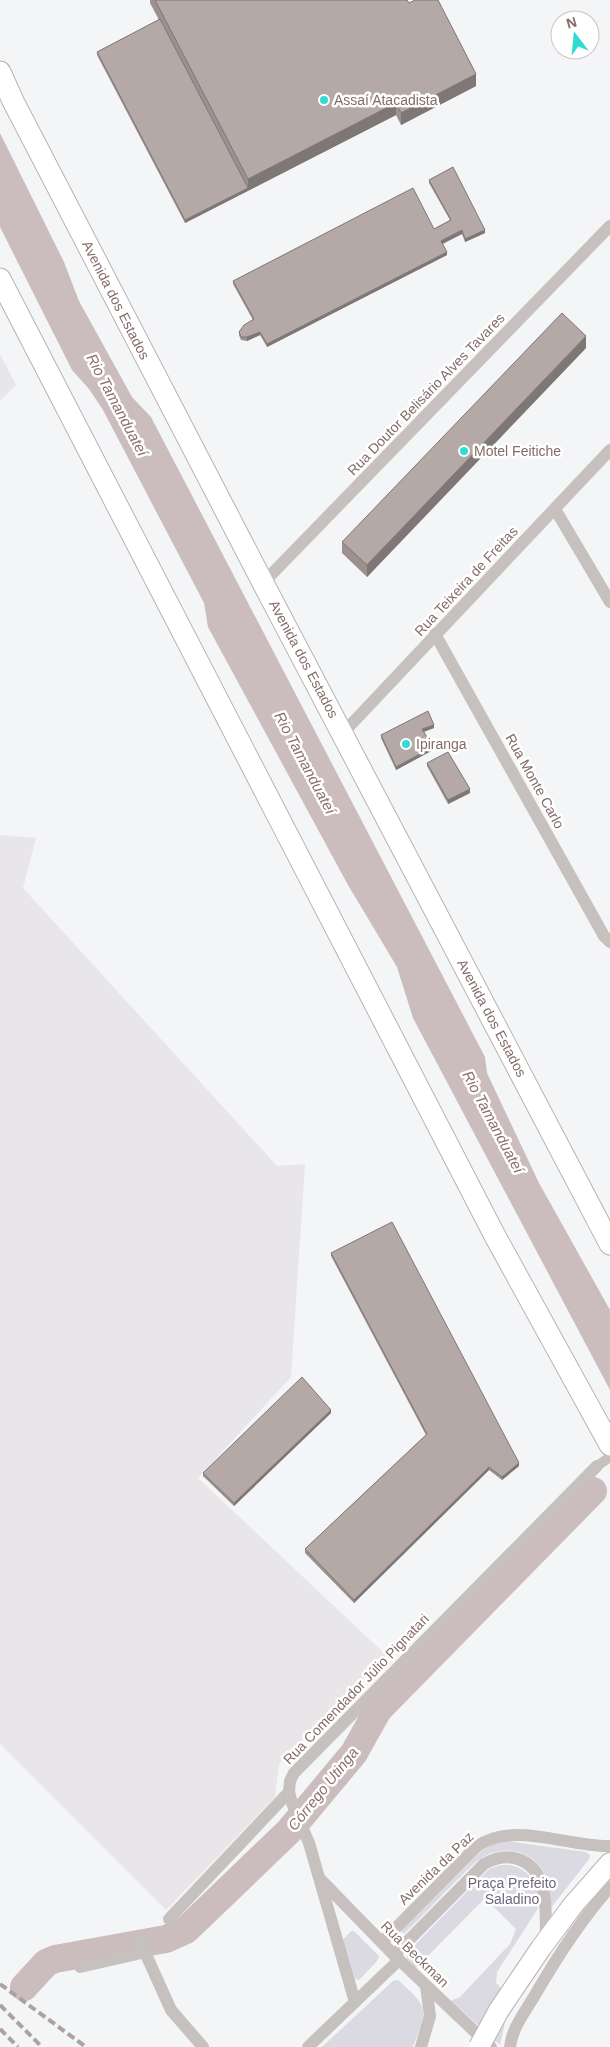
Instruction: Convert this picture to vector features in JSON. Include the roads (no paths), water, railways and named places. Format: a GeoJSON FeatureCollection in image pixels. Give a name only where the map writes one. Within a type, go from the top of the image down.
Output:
{"type":"FeatureCollection","features":[{"type":"Feature","properties":{"kind":"highway","name":"Avenida dos Estados"},"geometry":{"type":"LineString","coordinates":[[0,72],[13,101],[263,583],[610,1244]]}},
{"type":"Feature","properties":{"kind":"highway"},"geometry":{"type":"LineString","coordinates":[[0,279],[522,1288],[610,1445]]}},
{"type":"Feature","properties":{"kind":"main road"},"geometry":{"type":"LineString","coordinates":[[479,2047],[499,2010],[543,1944],[573,1905],[610,1863]]}},
{"type":"Feature","properties":{"kind":"street","name":"Rua Doutor Belisário Alves Tavares"},"geometry":{"type":"LineString","coordinates":[[263,583],[610,226]]}},
{"type":"Feature","properties":{"kind":"street","name":"Rua Teixeira de Freitas"},"geometry":{"type":"LineString","coordinates":[[343,733],[610,450]]}},
{"type":"Feature","properties":{"kind":"street"},"geometry":{"type":"LineString","coordinates":[[555,509],[610,602]]}},
{"type":"Feature","properties":{"kind":"street","name":"Rua Monte Carlo"},"geometry":{"type":"LineString","coordinates":[[435,634],[604,936],[610,942]]}},
{"type":"Feature","properties":{"kind":"street","name":"Rua Comendador Júlio Pignatari"},"geometry":{"type":"LineString","coordinates":[[289,1792],[290,1781],[294,1773],[597,1466],[610,1457]]}},
{"type":"Feature","properties":{"kind":"street"},"geometry":{"type":"LineString","coordinates":[[169,1919],[289,1792],[304,1828],[355,2002]]}},
{"type":"Feature","properties":{"kind":"street","name":"Avenida da Paz"},"geometry":{"type":"LineString","coordinates":[[382,1942],[476,1847],[493,1837],[519,1835],[593,1846],[610,1846]]}},
{"type":"Feature","properties":{"kind":"street"},"geometry":{"type":"LineString","coordinates":[[308,2047],[355,2002],[484,1864],[500,1857],[516,1858],[531,1865],[540,1878],[544,1891],[543,1944]]}},
{"type":"Feature","properties":{"kind":"street","name":"Rua Beckman"},"geometry":{"type":"LineString","coordinates":[[320,1879],[396,1957],[491,2047]]}},
{"type":"Feature","properties":{"kind":"street"},"geometry":{"type":"LineString","coordinates":[[510,2047],[515,2028],[562,1949],[592,1907],[610,1887]]}},
{"type":"Feature","properties":{"kind":"street"},"geometry":{"type":"LineString","coordinates":[[80,1967],[143,1946],[171,2010],[203,2047]]}},
{"type":"Feature","properties":{"kind":"street"},"geometry":{"type":"LineString","coordinates":[[421,2047],[430,2016],[426,1986]]}},
{"type":"Feature","properties":{"kind":"water","name":"Rio Tamanduateí"},"geometry":{"type":"Polygon","coordinates":[[[0,133],[64,262],[79,301],[132,397],[151,417],[485,1057],[487,1073],[539,1183],[610,1310],[610,1390],[413,1018],[397,967],[348,885],[208,627],[204,603],[103,410],[89,389],[72,370],[0,227],[0,133]]]}},
{"type":"Feature","properties":{"kind":"waterway","name":"Córrego Utinga"},"geometry":{"type":"LineString","coordinates":[[24,1987],[46,1963],[55,1959],[166,1939],[186,1930],[289,1831],[354,1753],[378,1710],[593,1491]]}},
{"type":"Feature","properties":{"kind":"railway"},"geometry":{"type":"LineString","coordinates":[[0,1984],[86,2047]]}},
{"type":"Feature","properties":{"kind":"railway"},"geometry":{"type":"LineString","coordinates":[[0,2005],[42,2047]]}},
{"type":"Feature","properties":{"kind":"railway"},"geometry":{"type":"LineString","coordinates":[[0,2029],[18,2047]]}},
{"type":"Feature","properties":{"kind":"place","name":"Assaí Atacadista"},"geometry":{"type":"Point","coordinates":[324,100]}},
{"type":"Feature","properties":{"kind":"place","name":"Motel Feitiche"},"geometry":{"type":"Point","coordinates":[464,451]}},
{"type":"Feature","properties":{"kind":"place","name":"Ipiranga"},"geometry":{"type":"Point","coordinates":[406,744]}},
{"type":"Feature","properties":{"kind":"park label","name":"Praça Prefeito Saladino"},"geometry":{"type":"Point","coordinates":[512,1892]}}]}
